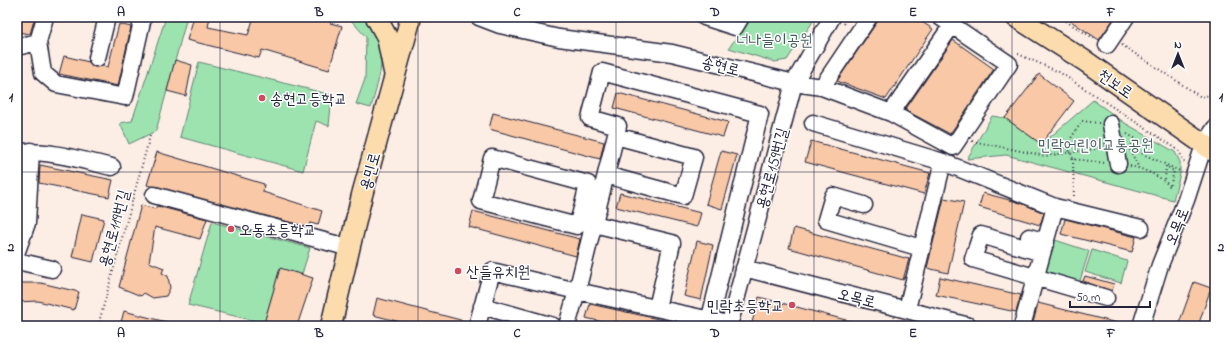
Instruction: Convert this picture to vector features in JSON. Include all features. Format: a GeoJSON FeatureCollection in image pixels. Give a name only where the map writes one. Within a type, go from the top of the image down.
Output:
{"type":"FeatureCollection","features":[{"type":"Feature","properties":{"kind":"main road"},"geometry":{"type":"LineString","coordinates":[[376,17],[387,37],[395,76]]}},
{"type":"Feature","properties":{"kind":"main road","name":"용민로"},"geometry":{"type":"LineString","coordinates":[[331,326],[362,195],[411,17]]}},
{"type":"Feature","properties":{"kind":"main road","name":"천보로"},"geometry":{"type":"LineString","coordinates":[[1016,17],[1085,61],[1209,149]]}},
{"type":"Feature","properties":{"kind":"street"},"geometry":{"type":"LineString","coordinates":[[45,17],[38,42],[43,73],[56,84],[125,97],[143,17]]}},
{"type":"Feature","properties":{"kind":"street"},"geometry":{"type":"LineString","coordinates":[[97,58],[107,17]]}},
{"type":"Feature","properties":{"kind":"street","name":"송현로"},"geometry":{"type":"LineString","coordinates":[[479,17],[501,21],[559,38],[672,53],[794,83],[822,87],[891,113],[953,147]]}},
{"type":"Feature","properties":{"kind":"street"},"geometry":{"type":"LineString","coordinates":[[704,17],[735,27],[741,17]]}},
{"type":"Feature","properties":{"kind":"street","name":"용현로159번길"},"geometry":{"type":"LineString","coordinates":[[729,325],[794,83],[832,17]]}},
{"type":"Feature","properties":{"kind":"street"},"geometry":{"type":"LineString","coordinates":[[822,87],[869,17]]}},
{"type":"Feature","properties":{"kind":"street"},"geometry":{"type":"LineString","coordinates":[[1107,44],[1126,17]]}},
{"type":"Feature","properties":{"kind":"street"},"geometry":{"type":"LineString","coordinates":[[891,113],[946,21],[1009,64],[953,147]]}},
{"type":"Feature","properties":{"kind":"street"},"geometry":{"type":"LineString","coordinates":[[17,47],[38,42]]}},
{"type":"Feature","properties":{"kind":"street"},"geometry":{"type":"LineString","coordinates":[[567,326],[594,224],[590,207],[588,184],[492,158],[481,201],[577,226],[590,207],[606,175],[618,126],[590,118],[602,72],[760,114],[709,323]]}},
{"type":"Feature","properties":{"kind":"street"},"geometry":{"type":"LineString","coordinates":[[813,123],[943,162],[1055,207],[1142,228]]}},
{"type":"Feature","properties":{"kind":"street"},"geometry":{"type":"LineString","coordinates":[[1111,124],[1121,146],[1118,164]]}},
{"type":"Feature","properties":{"kind":"street","name":"오목로"},"geometry":{"type":"LineString","coordinates":[[1141,326],[1160,266],[1186,200],[1209,149],[1215,128]]}},
{"type":"Feature","properties":{"kind":"street"},"geometry":{"type":"LineString","coordinates":[[606,175],[683,196],[694,158],[616,136]]}},
{"type":"Feature","properties":{"kind":"street"},"geometry":{"type":"LineString","coordinates":[[17,250],[27,223],[24,151],[66,156],[112,167]]}},
{"type":"Feature","properties":{"kind":"street"},"geometry":{"type":"LineString","coordinates":[[907,309],[943,162]]}},
{"type":"Feature","properties":{"kind":"street"},"geometry":{"type":"LineString","coordinates":[[154,195],[350,248]]}},
{"type":"Feature","properties":{"kind":"street"},"geometry":{"type":"LineString","coordinates":[[864,205],[833,196],[826,220],[922,248]]}},
{"type":"Feature","properties":{"kind":"street"},"geometry":{"type":"LineString","coordinates":[[1022,326],[1055,207]]}},
{"type":"Feature","properties":{"kind":"street"},"geometry":{"type":"LineString","coordinates":[[594,224],[672,243],[657,308]]}},
{"type":"Feature","properties":{"kind":"street"},"geometry":{"type":"LineString","coordinates":[[1044,248],[980,235],[973,259],[1106,298]]}},
{"type":"Feature","properties":{"kind":"street"},"geometry":{"type":"LineString","coordinates":[[1028,237],[1044,248]]}},
{"type":"Feature","properties":{"kind":"street"},"geometry":{"type":"LineString","coordinates":[[17,261],[52,268]]}},
{"type":"Feature","properties":{"kind":"street","name":"오목로"},"geometry":{"type":"LineString","coordinates":[[744,268],[907,309],[927,321],[969,326]]}},
{"type":"Feature","properties":{"kind":"street"},"geometry":{"type":"LineString","coordinates":[[477,326],[492,271],[657,308],[709,323],[729,325]]}},
{"type":"Feature","properties":{"kind":"street"},"geometry":{"type":"LineString","coordinates":[[482,306],[553,326]]}},
{"type":"Feature","properties":{"kind":"path"},"geometry":{"type":"LineString","coordinates":[[1059,17],[1107,46],[1107,44],[1120,44],[1201,97],[1210,95],[1215,88]]}},
{"type":"Feature","properties":{"kind":"path"},"geometry":{"type":"LineString","coordinates":[[1016,53],[1059,72],[1171,144],[1179,151],[1184,160],[1185,167],[1182,179]]}},
{"type":"Feature","properties":{"kind":"path","name":"용현로119번길"},"geometry":{"type":"LineString","coordinates":[[98,326],[150,136]]}},
{"type":"Feature","properties":{"kind":"path"},"geometry":{"type":"LineString","coordinates":[[953,147],[967,140],[1045,156],[1121,146],[1138,140]]}},
{"type":"Feature","properties":{"kind":"path"},"geometry":{"type":"LineString","coordinates":[[1121,146],[1139,168],[1165,180],[1170,187],[1174,172],[1166,166],[1165,180]]}},
{"type":"Feature","properties":{"kind":"path"},"geometry":{"type":"LineString","coordinates":[[1073,159],[1075,212]]}},
{"type":"Feature","properties":{"kind":"green space"},"geometry":{"type":"Polygon","coordinates":[[[166,17],[187,17],[156,131],[129,144],[120,123],[132,121],[166,17]]]}},
{"type":"Feature","properties":{"kind":"green space"},"geometry":{"type":"Polygon","coordinates":[[[348,17],[365,17],[374,26],[379,37],[382,60],[371,108],[356,104],[365,79],[366,37],[348,17]]]}},
{"type":"Feature","properties":{"kind":"green space","name":"너나들이공원"},"geometry":{"type":"Polygon","coordinates":[[[750,17],[816,17],[787,60],[775,62],[729,48],[750,17]]]}},
{"type":"Feature","properties":{"kind":"green space"},"geometry":{"type":"Polygon","coordinates":[[[199,62],[332,95],[329,126],[316,121],[303,171],[180,137],[199,62]]]}},
{"type":"Feature","properties":{"kind":"green space","name":"민락어린이교통공원"},"geometry":{"type":"Polygon","coordinates":[[[1093,100],[1125,123],[1175,152],[1180,162],[1180,174],[1173,200],[1006,155],[967,159],[992,116],[1005,118],[1042,144],[1093,100]]]}},
{"type":"Feature","properties":{"kind":"green space"},"geometry":{"type":"Polygon","coordinates":[[[212,222],[310,248],[302,274],[280,269],[264,323],[188,305],[212,222]]]}},
{"type":"Feature","properties":{"kind":"green space"},"geometry":{"type":"Polygon","coordinates":[[[1052,239],[1089,251],[1079,284],[1041,273],[1052,239]]]}},
{"type":"Feature","properties":{"kind":"green space"},"geometry":{"type":"Polygon","coordinates":[[[1092,250],[1127,261],[1121,283],[1085,272],[1092,250]]]}},
{"type":"Feature","properties":{"kind":"building"},"geometry":{"type":"Polygon","coordinates":[[[17,17],[35,17],[30,34],[17,32],[17,17]]]}},
{"type":"Feature","properties":{"kind":"building"},"geometry":{"type":"Polygon","coordinates":[[[194,17],[210,17],[208,27],[248,35],[254,17],[276,17],[291,20],[292,17],[331,17],[330,23],[342,26],[329,70],[262,50],[259,58],[187,40],[194,17]]]}},
{"type":"Feature","properties":{"kind":"building"},"geometry":{"type":"Polygon","coordinates":[[[878,17],[914,17],[933,29],[886,99],[837,81],[877,22],[878,17]]]}},
{"type":"Feature","properties":{"kind":"building"},"geometry":{"type":"Polygon","coordinates":[[[1065,17],[1115,17],[1099,40],[1065,17]]]}},
{"type":"Feature","properties":{"kind":"building"},"geometry":{"type":"Polygon","coordinates":[[[119,24],[131,27],[118,86],[59,74],[64,56],[89,62],[94,67],[108,67],[119,24]]]}},
{"type":"Feature","properties":{"kind":"building"},"geometry":{"type":"Polygon","coordinates":[[[953,40],[994,69],[950,134],[905,110],[953,40]]]}},
{"type":"Feature","properties":{"kind":"building"},"geometry":{"type":"Polygon","coordinates":[[[175,60],[192,65],[186,96],[167,91],[175,60]]]}},
{"type":"Feature","properties":{"kind":"building"},"geometry":{"type":"Polygon","coordinates":[[[1039,74],[1074,101],[1041,144],[1005,118],[1039,74]]]}},
{"type":"Feature","properties":{"kind":"building"},"geometry":{"type":"Polygon","coordinates":[[[618,93],[728,122],[723,137],[614,108],[618,93]]]}},
{"type":"Feature","properties":{"kind":"building"},"geometry":{"type":"Polygon","coordinates":[[[493,113],[604,142],[600,159],[489,129],[493,113]]]}},
{"type":"Feature","properties":{"kind":"building"},"geometry":{"type":"Polygon","coordinates":[[[811,141],[930,173],[924,194],[805,162],[811,141]]]}},
{"type":"Feature","properties":{"kind":"building"},"geometry":{"type":"Polygon","coordinates":[[[721,151],[737,155],[722,209],[706,204],[721,151]]]}},
{"type":"Feature","properties":{"kind":"building"},"geometry":{"type":"Polygon","coordinates":[[[157,152],[264,184],[263,192],[322,211],[318,225],[310,223],[308,227],[147,185],[157,152]]]}},
{"type":"Feature","properties":{"kind":"building"},"geometry":{"type":"Polygon","coordinates":[[[40,165],[113,180],[109,197],[39,183],[40,165]]]}},
{"type":"Feature","properties":{"kind":"building"},"geometry":{"type":"Polygon","coordinates":[[[620,193],[701,213],[697,227],[616,207],[620,193]]]}},
{"type":"Feature","properties":{"kind":"building"},"geometry":{"type":"Polygon","coordinates":[[[983,193],[1021,203],[1044,213],[1040,225],[979,207],[983,193]]]}},
{"type":"Feature","properties":{"kind":"building"},"geometry":{"type":"Polygon","coordinates":[[[944,198],[964,202],[948,273],[927,268],[944,198]]]}},
{"type":"Feature","properties":{"kind":"building"},"geometry":{"type":"Polygon","coordinates":[[[141,205],[155,209],[157,206],[207,219],[200,239],[155,227],[149,262],[164,268],[162,273],[168,276],[170,288],[166,296],[153,298],[144,293],[141,296],[119,287],[141,205]]]}},
{"type":"Feature","properties":{"kind":"building"},"geometry":{"type":"Polygon","coordinates":[[[473,211],[580,239],[576,256],[469,227],[473,211]]]}},
{"type":"Feature","properties":{"kind":"building"},"geometry":{"type":"Polygon","coordinates":[[[82,214],[104,219],[93,262],[72,257],[82,214]]]}},
{"type":"Feature","properties":{"kind":"building"},"geometry":{"type":"Polygon","coordinates":[[[1065,219],[1136,237],[1132,252],[1061,234],[1065,219]]]}},
{"type":"Feature","properties":{"kind":"building"},"geometry":{"type":"Polygon","coordinates":[[[794,228],[909,259],[903,280],[789,248],[794,228]]]}},
{"type":"Feature","properties":{"kind":"building"},"geometry":{"type":"Polygon","coordinates":[[[697,241],[713,245],[701,300],[684,296],[697,241]]]}},
{"type":"Feature","properties":{"kind":"building"},"geometry":{"type":"Polygon","coordinates":[[[280,268],[313,278],[297,326],[273,326],[264,323],[280,268]]]}},
{"type":"Feature","properties":{"kind":"building"},"geometry":{"type":"Polygon","coordinates":[[[1085,276],[1114,284],[1112,291],[1083,281],[1085,276]]]}},
{"type":"Feature","properties":{"kind":"building"},"geometry":{"type":"Polygon","coordinates":[[[940,277],[1021,295],[1016,312],[936,295],[940,277]]]}},
{"type":"Feature","properties":{"kind":"building"},"geometry":{"type":"Polygon","coordinates":[[[1194,282],[1211,288],[1198,326],[1178,326],[1194,282]]]}},
{"type":"Feature","properties":{"kind":"building"},"geometry":{"type":"Polygon","coordinates":[[[17,283],[41,283],[79,292],[74,310],[38,301],[17,302],[17,283]]]}},
{"type":"Feature","properties":{"kind":"building"},"geometry":{"type":"Polygon","coordinates":[[[759,297],[857,323],[857,326],[751,326],[759,297]]]}},
{"type":"Feature","properties":{"kind":"building"},"geometry":{"type":"Polygon","coordinates":[[[377,298],[468,322],[468,326],[416,326],[373,315],[377,298]]]}},
{"type":"Feature","properties":{"kind":"building"},"geometry":{"type":"Polygon","coordinates":[[[1038,303],[1117,323],[1116,326],[1046,326],[1033,323],[1038,303]]]}},
{"type":"Feature","properties":{"kind":"building"},"geometry":{"type":"Polygon","coordinates":[[[590,304],[676,323],[675,326],[619,326],[586,318],[590,304]]]}},
{"type":"Feature","properties":{"kind":"building"},"geometry":{"type":"Polygon","coordinates":[[[124,311],[170,323],[170,326],[120,326],[124,311]]]}},
{"type":"Feature","properties":{"kind":"place","name":"송현고등학교"},"geometry":{"type":"Point","coordinates":[262,98]}},
{"type":"Feature","properties":{"kind":"place","name":"오동초등학교"},"geometry":{"type":"Point","coordinates":[231,229]}},
{"type":"Feature","properties":{"kind":"place","name":"산들유치원"},"geometry":{"type":"Point","coordinates":[458,271]}},
{"type":"Feature","properties":{"kind":"place","name":"민락초등학교"},"geometry":{"type":"Point","coordinates":[792,305]}}]}
